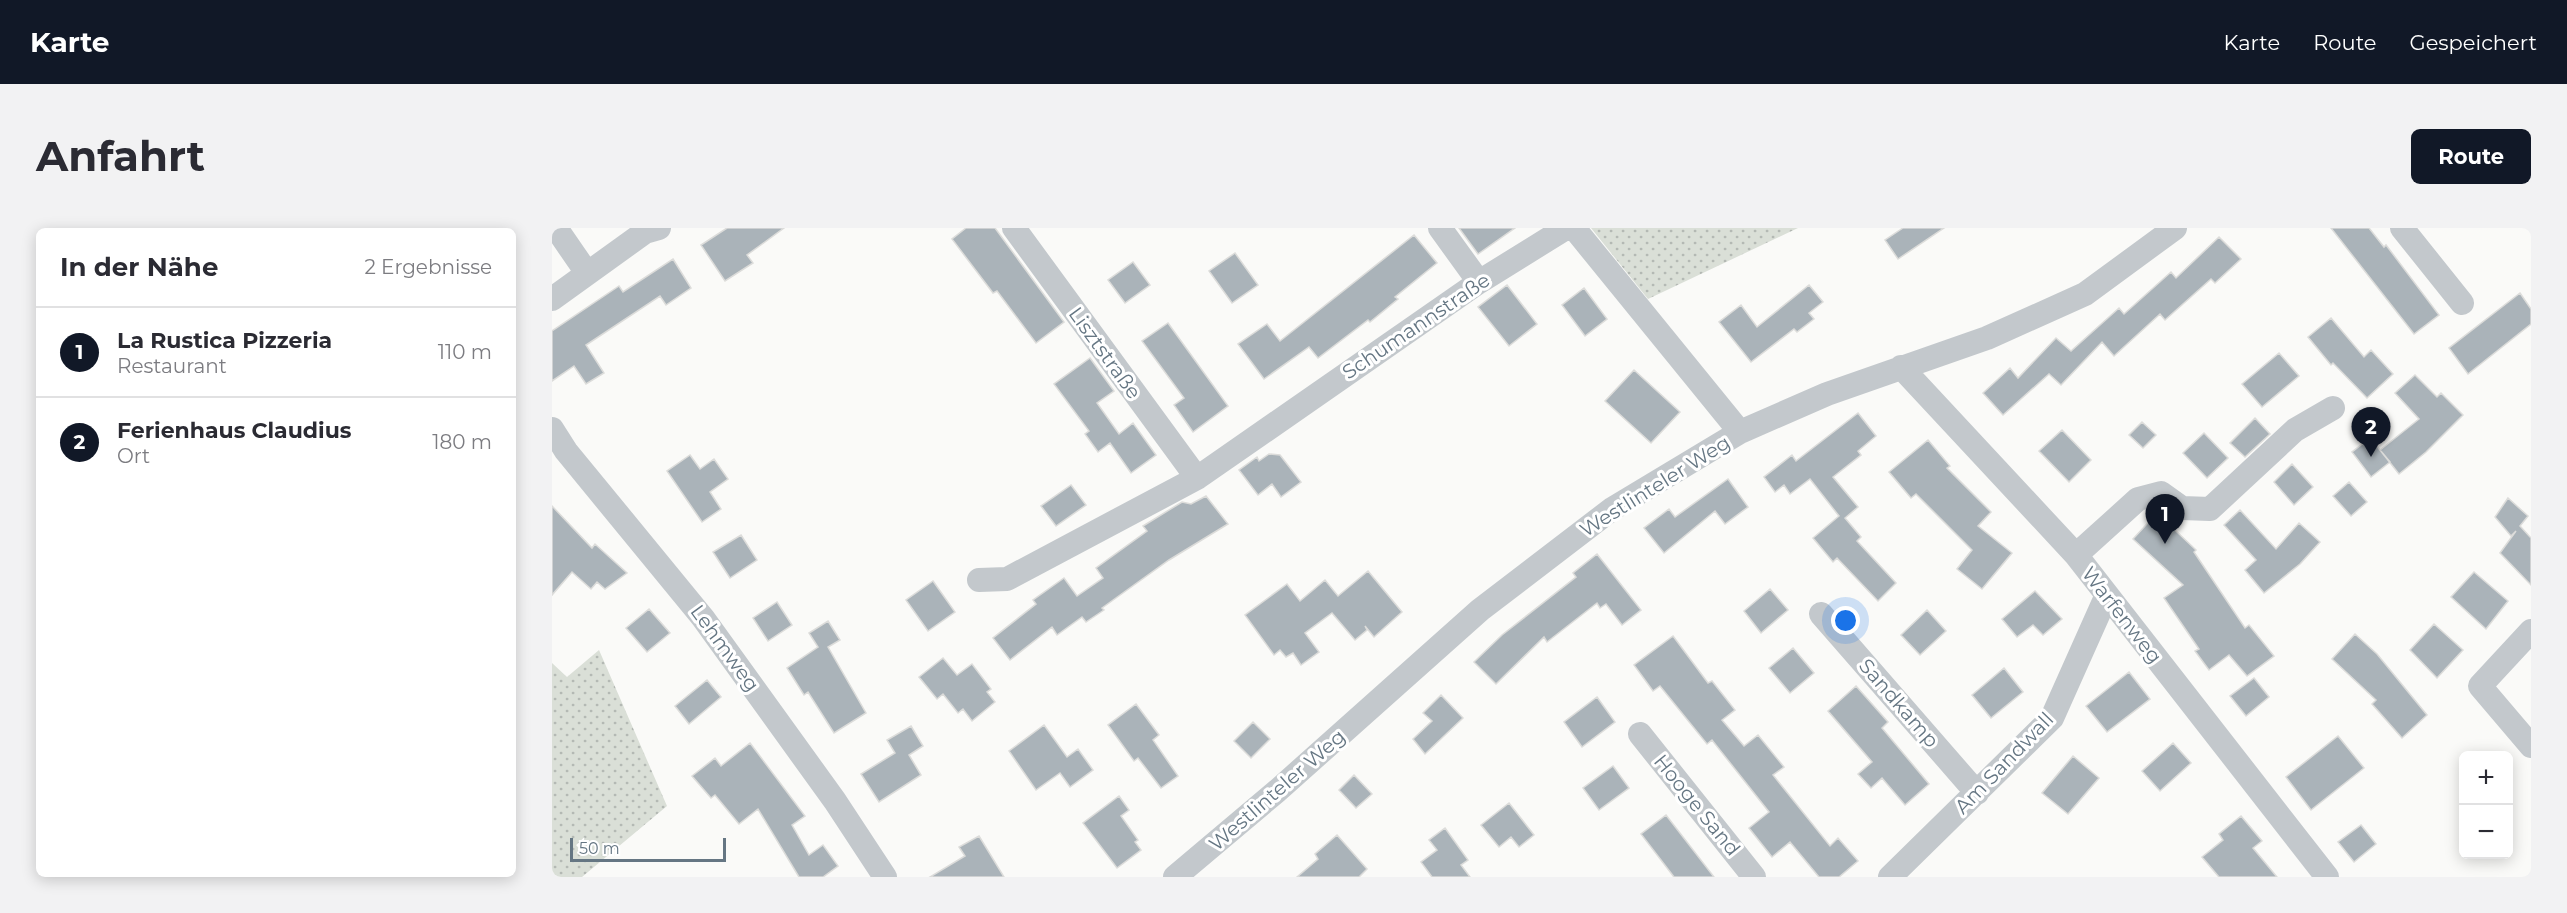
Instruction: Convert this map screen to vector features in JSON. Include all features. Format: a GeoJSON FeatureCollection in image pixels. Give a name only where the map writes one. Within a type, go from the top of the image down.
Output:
{"type":"FeatureCollection","features":[{"type":"Feature","properties":{"kind":"street"},"geometry":{"type":"LineString","coordinates":[[556,228],[587,273]]}},
{"type":"Feature","properties":{"kind":"street"},"geometry":{"type":"LineString","coordinates":[[552,299],[645,232],[659,228]]}},
{"type":"Feature","properties":{"kind":"street","name":"Lisztstraße"},"geometry":{"type":"LineString","coordinates":[[1014,228],[1197,478]]}},
{"type":"Feature","properties":{"kind":"street"},"geometry":{"type":"LineString","coordinates":[[1440,228],[1479,282]]}},
{"type":"Feature","properties":{"kind":"street","name":"Schumannstraße"},"geometry":{"type":"LineString","coordinates":[[1197,478],[1479,282],[1566,228]]}},
{"type":"Feature","properties":{"kind":"street"},"geometry":{"type":"LineString","coordinates":[[1574,228],[1740,432]]}},
{"type":"Feature","properties":{"kind":"street","name":"Westlinteler Weg"},"geometry":{"type":"LineString","coordinates":[[1175,877],[1277,792],[1480,610],[1612,509],[1740,432],[1827,394],[1987,338],[2085,294],[2175,228]]}},
{"type":"Feature","properties":{"kind":"street"},"geometry":{"type":"LineString","coordinates":[[2402,228],[2462,303]]}},
{"type":"Feature","properties":{"kind":"street","name":"Warfenweg"},"geometry":{"type":"LineString","coordinates":[[1901,367],[2076,555],[2106,597],[2327,877]]}},
{"type":"Feature","properties":{"kind":"street"},"geometry":{"type":"LineString","coordinates":[[2076,555],[2138,500],[2161,493],[2182,508],[2210,510],[2295,430],[2333,408]]}},
{"type":"Feature","properties":{"kind":"street","name":"Lehmweg"},"geometry":{"type":"LineString","coordinates":[[552,429],[566,451],[703,618],[835,801],[885,877]]}},
{"type":"Feature","properties":{"kind":"street"},"geometry":{"type":"LineString","coordinates":[[979,580],[1007,579],[1197,478]]}},
{"type":"Feature","properties":{"kind":"street","name":"Am Sandwall"},"geometry":{"type":"LineString","coordinates":[[1890,877],[2052,718],[2106,597]]}},
{"type":"Feature","properties":{"kind":"street","name":"Sandkamp"},"geometry":{"type":"LineString","coordinates":[[1821,614],[1977,793]]}},
{"type":"Feature","properties":{"kind":"street"},"geometry":{"type":"LineString","coordinates":[[2531,631],[2480,686],[2531,746]]}},
{"type":"Feature","properties":{"kind":"street","name":"Hooge Sand"},"geometry":{"type":"LineString","coordinates":[[1640,734],[1754,877]]}},
{"type":"Feature","properties":{"kind":"shaded area"},"geometry":{"type":"Polygon","coordinates":[[[1591,228],[1798,228],[1648,299],[1591,228]]]}},
{"type":"Feature","properties":{"kind":"shaded area"},"geometry":{"type":"Polygon","coordinates":[[[599,650],[667,806],[582,877],[552,877],[552,663],[567,677],[599,650]]]}},
{"type":"Feature","properties":{"kind":"building"},"geometry":{"type":"Polygon","coordinates":[[[727,228],[784,228],[747,255],[753,263],[725,281],[701,245],[727,228]]]}},
{"type":"Feature","properties":{"kind":"building"},"geometry":{"type":"Polygon","coordinates":[[[966,228],[995,228],[1064,322],[1036,343],[997,291],[993,293],[952,239],[966,228]]]}},
{"type":"Feature","properties":{"kind":"building"},"geometry":{"type":"Polygon","coordinates":[[[1459,228],[1515,228],[1478,254],[1459,228]]]}},
{"type":"Feature","properties":{"kind":"building"},"geometry":{"type":"Polygon","coordinates":[[[1903,228],[1944,228],[1898,259],[1885,240],[1903,228]]]}},
{"type":"Feature","properties":{"kind":"building"},"geometry":{"type":"Polygon","coordinates":[[[2331,228],[2369,228],[2384,247],[2386,245],[2439,315],[2414,334],[2331,228]]]}},
{"type":"Feature","properties":{"kind":"building"},"geometry":{"type":"Polygon","coordinates":[[[1414,235],[1437,263],[1395,297],[1398,299],[1370,322],[1368,320],[1318,358],[1309,347],[1264,379],[1238,344],[1267,324],[1280,341],[1414,235]]]}},
{"type":"Feature","properties":{"kind":"building"},"geometry":{"type":"Polygon","coordinates":[[[2219,237],[2241,259],[2215,283],[2211,279],[2165,320],[2160,314],[2114,356],[2102,342],[2061,385],[2049,374],[2003,415],[1983,393],[2010,368],[2018,378],[2056,338],[2071,351],[2119,308],[2124,314],[2171,272],[2176,278],[2219,237]]]}},
{"type":"Feature","properties":{"kind":"building"},"geometry":{"type":"Polygon","coordinates":[[[1235,253],[1258,285],[1232,303],[1209,271],[1235,253]]]}},
{"type":"Feature","properties":{"kind":"building"},"geometry":{"type":"Polygon","coordinates":[[[673,259],[691,288],[666,305],[660,296],[586,345],[604,373],[586,384],[574,366],[552,381],[552,331],[619,286],[623,292],[673,259]]]}},
{"type":"Feature","properties":{"kind":"building"},"geometry":{"type":"Polygon","coordinates":[[[1133,262],[1150,285],[1125,303],[1108,280],[1133,262]]]}},
{"type":"Feature","properties":{"kind":"building"},"geometry":{"type":"Polygon","coordinates":[[[1507,285],[1537,324],[1509,346],[1478,307],[1507,285]]]}},
{"type":"Feature","properties":{"kind":"building"},"geometry":{"type":"Polygon","coordinates":[[[1809,285],[1823,302],[1809,313],[1814,319],[1797,332],[1794,329],[1751,362],[1719,322],[1741,305],[1757,327],[1809,285]]]}},
{"type":"Feature","properties":{"kind":"building"},"geometry":{"type":"Polygon","coordinates":[[[1584,288],[1607,319],[1585,336],[1562,305],[1584,288]]]}},
{"type":"Feature","properties":{"kind":"building"},"geometry":{"type":"Polygon","coordinates":[[[2520,293],[2531,309],[2531,324],[2468,374],[2449,348],[2520,293]]]}},
{"type":"Feature","properties":{"kind":"building"},"geometry":{"type":"Polygon","coordinates":[[[2331,318],[2364,357],[2371,350],[2393,374],[2367,398],[2333,363],[2331,365],[2308,337],[2331,318]]]}},
{"type":"Feature","properties":{"kind":"building"},"geometry":{"type":"Polygon","coordinates":[[[1168,323],[1228,406],[1193,432],[1174,405],[1184,398],[1142,341],[1168,323]]]}},
{"type":"Feature","properties":{"kind":"building"},"geometry":{"type":"Polygon","coordinates":[[[2279,353],[2299,376],[2262,407],[2242,384],[2279,353]]]}},
{"type":"Feature","properties":{"kind":"building"},"geometry":{"type":"Polygon","coordinates":[[[1090,358],[1114,391],[1097,403],[1119,434],[1133,423],[1156,455],[1131,473],[1110,443],[1098,452],[1085,434],[1089,431],[1054,384],[1090,358]]]}},
{"type":"Feature","properties":{"kind":"building"},"geometry":{"type":"Polygon","coordinates":[[[1634,370],[1680,412],[1651,443],[1605,401],[1634,370]]]}},
{"type":"Feature","properties":{"kind":"building"},"geometry":{"type":"Polygon","coordinates":[[[2415,375],[2437,397],[2441,393],[2463,415],[2426,452],[2399,474],[2380,450],[2419,419],[2395,393],[2415,375]]]}},
{"type":"Feature","properties":{"kind":"building"},"geometry":{"type":"Polygon","coordinates":[[[1858,413],[1876,436],[1858,451],[1861,455],[1833,477],[1858,507],[1845,518],[1861,537],[1857,541],[1896,583],[1878,601],[1837,558],[1833,562],[1813,538],[1839,516],[1810,479],[1790,494],[1784,485],[1775,492],[1764,477],[1792,455],[1796,461],[1858,413]]]}},
{"type":"Feature","properties":{"kind":"building"},"geometry":{"type":"Polygon","coordinates":[[[2255,418],[2270,434],[2245,457],[2230,443],[2255,418]]]}},
{"type":"Feature","properties":{"kind":"building"},"geometry":{"type":"Polygon","coordinates":[[[2142,422],[2156,435],[2143,448],[2129,435],[2142,422]]]}},
{"type":"Feature","properties":{"kind":"building"},"geometry":{"type":"Polygon","coordinates":[[[2062,430],[2091,460],[2069,482],[2039,451],[2062,430]]]}},
{"type":"Feature","properties":{"kind":"building"},"geometry":{"type":"Polygon","coordinates":[[[2204,433],[2228,458],[2207,478],[2183,453],[2204,433]]]}},
{"type":"Feature","properties":{"kind":"building"},"geometry":{"type":"Polygon","coordinates":[[[2370,438],[2390,462],[2371,477],[2352,452],[2370,438]]]}},
{"type":"Feature","properties":{"kind":"building"},"geometry":{"type":"Polygon","coordinates":[[[1928,440],[1950,466],[1947,468],[1991,512],[1978,526],[2012,553],[1982,589],[1957,569],[1972,550],[1916,494],[1911,498],[1889,472],[1928,440]]]}},
{"type":"Feature","properties":{"kind":"building"},"geometry":{"type":"Polygon","coordinates":[[[1269,454],[1280,455],[1301,482],[1281,497],[1272,484],[1258,495],[1239,470],[1257,457],[1259,461],[1269,454]]]}},
{"type":"Feature","properties":{"kind":"building"},"geometry":{"type":"Polygon","coordinates":[[[690,455],[700,469],[714,459],[728,479],[710,492],[721,509],[702,522],[667,471],[690,455]]]}},
{"type":"Feature","properties":{"kind":"building"},"geometry":{"type":"Polygon","coordinates":[[[2292,464],[2313,487],[2294,505],[2274,482],[2292,464]]]}},
{"type":"Feature","properties":{"kind":"building"},"geometry":{"type":"Polygon","coordinates":[[[1728,479],[1748,507],[1725,524],[1715,511],[1664,553],[1644,528],[1669,509],[1675,517],[1728,479]]]}},
{"type":"Feature","properties":{"kind":"building"},"geometry":{"type":"Polygon","coordinates":[[[2349,482],[2367,502],[2351,516],[2333,496],[2349,482]]]}},
{"type":"Feature","properties":{"kind":"building"},"geometry":{"type":"Polygon","coordinates":[[[1071,485],[1086,505],[1056,526],[1041,506],[1071,485]]]}},
{"type":"Feature","properties":{"kind":"building"},"geometry":{"type":"Polygon","coordinates":[[[1206,496],[1228,524],[1169,560],[1086,622],[1082,617],[1057,635],[1052,627],[1010,660],[993,638],[1036,604],[1033,600],[1064,578],[1077,596],[1103,578],[1096,568],[1147,531],[1143,526],[1182,502],[1191,504],[1206,496]]]}},
{"type":"Feature","properties":{"kind":"building"},"geometry":{"type":"Polygon","coordinates":[[[2508,498],[2528,516],[2520,526],[2531,538],[2531,585],[2500,553],[2516,531],[2511,536],[2495,517],[2508,498]]]}},
{"type":"Feature","properties":{"kind":"building"},"geometry":{"type":"Polygon","coordinates":[[[552,506],[592,548],[595,544],[627,573],[605,589],[597,582],[591,589],[572,572],[552,595],[552,506]]]}},
{"type":"Feature","properties":{"kind":"building"},"geometry":{"type":"Polygon","coordinates":[[[2240,510],[2276,549],[2299,523],[2320,542],[2300,564],[2264,593],[2245,570],[2256,560],[2224,525],[2240,510]]]}},
{"type":"Feature","properties":{"kind":"building"},"geometry":{"type":"Polygon","coordinates":[[[2157,513],[2196,550],[2194,552],[2245,628],[2249,625],[2274,656],[2247,676],[2229,655],[2209,670],[2195,651],[2199,649],[2164,598],[2183,585],[2133,539],[2157,513]]]}},
{"type":"Feature","properties":{"kind":"building"},"geometry":{"type":"Polygon","coordinates":[[[741,535],[757,560],[730,578],[713,552],[741,535]]]}},
{"type":"Feature","properties":{"kind":"building"},"geometry":{"type":"Polygon","coordinates":[[[1597,554],[1641,610],[1622,625],[1606,604],[1600,608],[1597,603],[1547,642],[1544,637],[1496,684],[1474,662],[1502,635],[1576,577],[1573,573],[1597,554]]]}},
{"type":"Feature","properties":{"kind":"building"},"geometry":{"type":"Polygon","coordinates":[[[1368,571],[1402,612],[1374,637],[1365,626],[1367,630],[1355,640],[1332,613],[1305,633],[1319,652],[1301,665],[1293,653],[1286,657],[1280,650],[1274,655],[1245,615],[1287,584],[1300,601],[1325,580],[1338,596],[1368,571]]]}},
{"type":"Feature","properties":{"kind":"building"},"geometry":{"type":"Polygon","coordinates":[[[2474,572],[2508,601],[2486,629],[2451,597],[2474,572]]]}},
{"type":"Feature","properties":{"kind":"building"},"geometry":{"type":"Polygon","coordinates":[[[933,581],[955,612],[928,631],[906,600],[933,581]]]}},
{"type":"Feature","properties":{"kind":"building"},"geometry":{"type":"Polygon","coordinates":[[[1770,589],[1788,610],[1761,633],[1744,611],[1770,589]]]}},
{"type":"Feature","properties":{"kind":"building"},"geometry":{"type":"Polygon","coordinates":[[[2035,591],[2062,619],[2043,635],[2033,625],[2017,637],[2002,619],[2035,591]]]}},
{"type":"Feature","properties":{"kind":"building"},"geometry":{"type":"Polygon","coordinates":[[[777,602],[792,625],[768,641],[753,618],[777,602]]]}},
{"type":"Feature","properties":{"kind":"building"},"geometry":{"type":"Polygon","coordinates":[[[649,609],[670,633],[647,652],[626,628],[649,609]]]}},
{"type":"Feature","properties":{"kind":"building"},"geometry":{"type":"Polygon","coordinates":[[[1927,610],[1946,631],[1920,655],[1901,635],[1927,610]]]}},
{"type":"Feature","properties":{"kind":"building"},"geometry":{"type":"Polygon","coordinates":[[[828,621],[840,640],[828,647],[866,713],[834,733],[808,692],[804,695],[787,668],[818,647],[809,633],[828,621]]]}},
{"type":"Feature","properties":{"kind":"building"},"geometry":{"type":"Polygon","coordinates":[[[2434,624],[2463,650],[2437,678],[2410,650],[2434,624]]]}},
{"type":"Feature","properties":{"kind":"building"},"geometry":{"type":"Polygon","coordinates":[[[2355,634],[2377,654],[2427,715],[2402,738],[2372,704],[2376,700],[2332,659],[2355,634]]]}},
{"type":"Feature","properties":{"kind":"building"},"geometry":{"type":"Polygon","coordinates":[[[1673,636],[1708,683],[1712,681],[1735,710],[1722,720],[1744,746],[1758,735],[1784,767],[1773,775],[1830,846],[1838,838],[1858,861],[1839,877],[1819,877],[1790,842],[1772,857],[1749,828],[1769,812],[1712,740],[1707,744],[1660,686],[1653,691],[1634,665],[1673,636]]]}},
{"type":"Feature","properties":{"kind":"building"},"geometry":{"type":"Polygon","coordinates":[[[1793,648],[1814,673],[1790,693],[1769,668],[1793,648]]]}},
{"type":"Feature","properties":{"kind":"building"},"geometry":{"type":"Polygon","coordinates":[[[943,658],[957,675],[972,664],[991,689],[987,692],[995,702],[972,721],[963,709],[958,713],[943,694],[937,699],[919,677],[943,658]]]}},
{"type":"Feature","properties":{"kind":"building"},"geometry":{"type":"Polygon","coordinates":[[[2004,668],[2023,692],[1991,718],[1972,695],[2004,668]]]}},
{"type":"Feature","properties":{"kind":"building"},"geometry":{"type":"Polygon","coordinates":[[[2129,672],[2150,699],[2107,732],[2086,706],[2129,672]]]}},
{"type":"Feature","properties":{"kind":"building"},"geometry":{"type":"Polygon","coordinates":[[[2254,678],[2269,697],[2246,716],[2230,696],[2254,678]]]}},
{"type":"Feature","properties":{"kind":"building"},"geometry":{"type":"Polygon","coordinates":[[[707,680],[721,697],[689,724],[675,706],[707,680]]]}},
{"type":"Feature","properties":{"kind":"building"},"geometry":{"type":"Polygon","coordinates":[[[1856,686],[1888,722],[1882,728],[1929,784],[1905,805],[1882,778],[1871,788],[1858,774],[1872,762],[1828,711],[1856,686]]]}},
{"type":"Feature","properties":{"kind":"building"},"geometry":{"type":"Polygon","coordinates":[[[1441,695],[1463,718],[1425,754],[1413,739],[1432,721],[1423,713],[1441,695]]]}},
{"type":"Feature","properties":{"kind":"building"},"geometry":{"type":"Polygon","coordinates":[[[1597,697],[1615,722],[1582,747],[1564,722],[1597,697]]]}},
{"type":"Feature","properties":{"kind":"building"},"geometry":{"type":"Polygon","coordinates":[[[1136,704],[1159,735],[1153,740],[1178,776],[1161,788],[1138,758],[1134,761],[1108,725],[1136,704]]]}},
{"type":"Feature","properties":{"kind":"building"},"geometry":{"type":"Polygon","coordinates":[[[1253,722],[1270,739],[1251,758],[1234,741],[1253,722]]]}},
{"type":"Feature","properties":{"kind":"building"},"geometry":{"type":"Polygon","coordinates":[[[1044,725],[1067,757],[1078,749],[1093,770],[1070,787],[1060,773],[1036,790],[1009,751],[1044,725]]]}},
{"type":"Feature","properties":{"kind":"building"},"geometry":{"type":"Polygon","coordinates":[[[911,726],[923,746],[909,755],[921,775],[879,802],[861,774],[895,753],[887,740],[911,726]]]}},
{"type":"Feature","properties":{"kind":"building"},"geometry":{"type":"Polygon","coordinates":[[[2338,736],[2364,768],[2311,810],[2286,777],[2338,736]]]}},
{"type":"Feature","properties":{"kind":"building"},"geometry":{"type":"Polygon","coordinates":[[[750,743],[805,816],[792,825],[809,855],[823,845],[838,866],[823,877],[799,877],[758,809],[739,824],[715,795],[711,798],[692,776],[715,758],[721,766],[750,743]]]}},
{"type":"Feature","properties":{"kind":"building"},"geometry":{"type":"Polygon","coordinates":[[[2173,743],[2191,763],[2160,791],[2142,771],[2173,743]]]}},
{"type":"Feature","properties":{"kind":"building"},"geometry":{"type":"Polygon","coordinates":[[[2073,756],[2099,778],[2068,814],[2042,793],[2073,756]]]}},
{"type":"Feature","properties":{"kind":"building"},"geometry":{"type":"Polygon","coordinates":[[[1613,766],[1629,788],[1599,810],[1583,788],[1613,766]]]}},
{"type":"Feature","properties":{"kind":"building"},"geometry":{"type":"Polygon","coordinates":[[[1354,775],[1372,794],[1356,808],[1339,790],[1354,775]]]}},
{"type":"Feature","properties":{"kind":"building"},"geometry":{"type":"Polygon","coordinates":[[[1119,796],[1129,810],[1121,816],[1138,840],[1135,842],[1141,850],[1117,868],[1083,823],[1119,796]]]}},
{"type":"Feature","properties":{"kind":"building"},"geometry":{"type":"Polygon","coordinates":[[[1509,803],[1534,835],[1519,847],[1511,837],[1499,847],[1481,825],[1509,803]]]}},
{"type":"Feature","properties":{"kind":"building"},"geometry":{"type":"Polygon","coordinates":[[[1666,815],[1714,877],[1674,877],[1641,834],[1666,815]]]}},
{"type":"Feature","properties":{"kind":"building"},"geometry":{"type":"Polygon","coordinates":[[[2241,816],[2262,841],[2253,848],[2277,877],[2219,877],[2202,857],[2223,840],[2219,834],[2241,816]]]}},
{"type":"Feature","properties":{"kind":"building"},"geometry":{"type":"Polygon","coordinates":[[[2361,825],[2376,844],[2354,862],[2338,842],[2361,825]]]}},
{"type":"Feature","properties":{"kind":"building"},"geometry":{"type":"Polygon","coordinates":[[[1445,828],[1468,860],[1461,865],[1470,877],[1432,877],[1421,862],[1437,850],[1429,840],[1445,828]]]}},
{"type":"Feature","properties":{"kind":"building"},"geometry":{"type":"Polygon","coordinates":[[[1337,835],[1367,869],[1359,877],[1297,877],[1318,859],[1315,854],[1337,835]]]}},
{"type":"Feature","properties":{"kind":"building"},"geometry":{"type":"Polygon","coordinates":[[[979,836],[1004,877],[930,877],[965,856],[959,847],[979,836]]]}},
{"type":"Feature","properties":{"kind":"place","name":"Ferienhaus Claudius"},"geometry":{"type":"Point","coordinates":[2371,457]}},
{"type":"Feature","properties":{"kind":"place","name":"La Rustica Pizzeria"},"geometry":{"type":"Point","coordinates":[2165,544]}}]}
